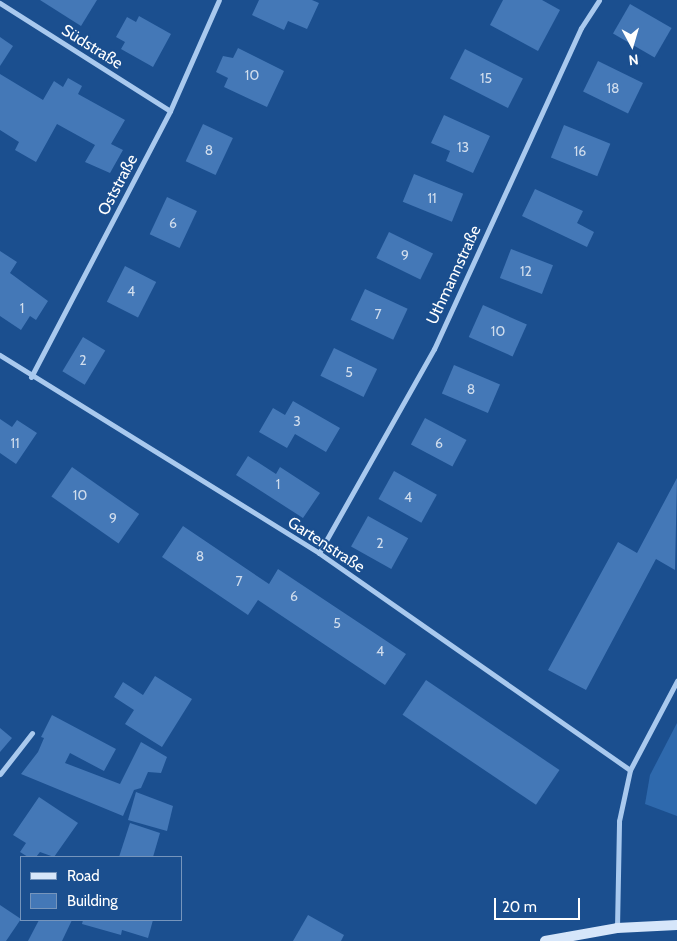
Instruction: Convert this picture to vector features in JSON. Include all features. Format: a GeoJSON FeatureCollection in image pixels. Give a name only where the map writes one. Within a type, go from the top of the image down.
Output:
{"type":"FeatureCollection","features":[{"type":"Feature","properties":{"kind":"street","name":"Oststraße"},"geometry":{"type":"LineString","coordinates":[[31,377],[170,112],[218,0]]}},
{"type":"Feature","properties":{"kind":"street","name":"Uthmannstraße"},"geometry":{"type":"LineString","coordinates":[[319,553],[434,349],[581,28],[599,0]]}},
{"type":"Feature","properties":{"kind":"street","name":"Südstraße"},"geometry":{"type":"LineString","coordinates":[[0,3],[170,112]]}},
{"type":"Feature","properties":{"kind":"street","name":"Gartenstraße"},"geometry":{"type":"LineString","coordinates":[[0,355],[31,377],[319,553],[630,770]]}},
{"type":"Feature","properties":{"kind":"street"},"geometry":{"type":"LineString","coordinates":[[618,928],[619,821],[630,770],[677,681]]}},
{"type":"Feature","properties":{"kind":"street"},"geometry":{"type":"LineString","coordinates":[[0,774],[32,733]]}},
{"type":"Feature","properties":{"kind":"street"},"geometry":{"type":"LineString","coordinates":[[545,941],[618,928],[677,925]]}},
{"type":"Feature","properties":{"kind":"shaded area"},"geometry":{"type":"Polygon","coordinates":[[[677,723],[677,816],[645,804],[650,775],[677,723]]]}},
{"type":"Feature","properties":{"kind":"building"},"geometry":{"type":"Polygon","coordinates":[[[40,0],[97,0],[81,26],[40,0]]]}},
{"type":"Feature","properties":{"kind":"building"},"geometry":{"type":"Polygon","coordinates":[[[259,0],[312,0],[319,3],[307,29],[288,21],[284,30],[252,15],[259,0]]]}},
{"type":"Feature","properties":{"kind":"building"},"geometry":{"type":"Polygon","coordinates":[[[503,0],[542,0],[560,10],[538,51],[490,25],[503,0]]]}},
{"type":"Feature","properties":{"kind":"building"},"geometry":{"type":"Polygon","coordinates":[[[630,4],[672,28],[655,57],[613,33],[630,4]]]}},
{"type":"Feature","properties":{"kind":"building"},"geometry":{"type":"Polygon","coordinates":[[[139,16],[171,34],[153,67],[121,49],[125,42],[116,37],[127,17],[136,22],[139,16]]]}},
{"type":"Feature","properties":{"kind":"building"},"geometry":{"type":"Polygon","coordinates":[[[0,37],[13,46],[0,66],[0,37]]]}},
{"type":"Feature","properties":{"kind":"building"},"geometry":{"type":"Polygon","coordinates":[[[238,48],[284,71],[267,107],[224,87],[228,78],[216,72],[223,56],[233,58],[238,48]]]}},
{"type":"Feature","properties":{"kind":"building"},"geometry":{"type":"Polygon","coordinates":[[[465,49],[523,79],[508,108],[450,78],[465,49]]]}},
{"type":"Feature","properties":{"kind":"building"},"geometry":{"type":"Polygon","coordinates":[[[598,61],[643,83],[628,113],[583,92],[598,61]]]}},
{"type":"Feature","properties":{"kind":"building"},"geometry":{"type":"Polygon","coordinates":[[[0,74],[43,100],[54,81],[63,87],[68,78],[82,86],[78,94],[125,120],[111,144],[123,150],[110,173],[85,162],[95,145],[57,124],[36,162],[15,150],[19,142],[0,130],[0,74]]]}},
{"type":"Feature","properties":{"kind":"building"},"geometry":{"type":"Polygon","coordinates":[[[444,115],[490,136],[473,173],[446,161],[450,151],[431,143],[444,115]]]}},
{"type":"Feature","properties":{"kind":"building"},"geometry":{"type":"Polygon","coordinates":[[[203,124],[233,138],[216,175],[186,161],[203,124]]]}},
{"type":"Feature","properties":{"kind":"building"},"geometry":{"type":"Polygon","coordinates":[[[564,125],[610,144],[597,176],[551,157],[564,125]]]}},
{"type":"Feature","properties":{"kind":"building"},"geometry":{"type":"Polygon","coordinates":[[[414,174],[463,194],[452,222],[403,202],[414,174]]]}},
{"type":"Feature","properties":{"kind":"building"},"geometry":{"type":"Polygon","coordinates":[[[535,189],[583,211],[577,223],[594,232],[587,247],[522,216],[535,189]]]}},
{"type":"Feature","properties":{"kind":"building"},"geometry":{"type":"Polygon","coordinates":[[[167,197],[197,211],[180,248],[150,234],[167,197]]]}},
{"type":"Feature","properties":{"kind":"building"},"geometry":{"type":"Polygon","coordinates":[[[389,232],[433,253],[420,280],[376,258],[389,232]]]}},
{"type":"Feature","properties":{"kind":"building"},"geometry":{"type":"Polygon","coordinates":[[[511,249],[553,265],[542,294],[500,278],[511,249]]]}},
{"type":"Feature","properties":{"kind":"building"},"geometry":{"type":"Polygon","coordinates":[[[0,251],[17,262],[10,273],[48,301],[36,320],[30,316],[21,330],[0,316],[0,251]]]}},
{"type":"Feature","properties":{"kind":"building"},"geometry":{"type":"Polygon","coordinates":[[[125,266],[156,282],[138,318],[107,302],[125,266]]]}},
{"type":"Feature","properties":{"kind":"building"},"geometry":{"type":"Polygon","coordinates":[[[365,289],[408,309],[393,340],[351,320],[365,289]]]}},
{"type":"Feature","properties":{"kind":"building"},"geometry":{"type":"Polygon","coordinates":[[[483,305],[527,325],[513,356],[469,337],[483,305]]]}},
{"type":"Feature","properties":{"kind":"building"},"geometry":{"type":"Polygon","coordinates":[[[83,337],[105,350],[85,385],[62,371],[83,337]]]}},
{"type":"Feature","properties":{"kind":"building"},"geometry":{"type":"Polygon","coordinates":[[[334,348],[377,369],[364,397],[320,376],[334,348]]]}},
{"type":"Feature","properties":{"kind":"building"},"geometry":{"type":"Polygon","coordinates":[[[454,365],[500,385],[488,413],[442,394],[454,365]]]}},
{"type":"Feature","properties":{"kind":"building"},"geometry":{"type":"Polygon","coordinates":[[[293,401],[340,428],[326,452],[295,434],[287,448],[259,432],[273,408],[285,415],[293,401]]]}},
{"type":"Feature","properties":{"kind":"building"},"geometry":{"type":"Polygon","coordinates":[[[425,418],[466,440],[452,467],[411,444],[425,418]]]}},
{"type":"Feature","properties":{"kind":"building"},"geometry":{"type":"Polygon","coordinates":[[[0,419],[12,427],[17,420],[37,433],[16,464],[0,453],[0,419]]]}},
{"type":"Feature","properties":{"kind":"building"},"geometry":{"type":"Polygon","coordinates":[[[248,456],[276,474],[280,467],[320,493],[303,518],[236,475],[248,456]]]}},
{"type":"Feature","properties":{"kind":"building"},"geometry":{"type":"Polygon","coordinates":[[[72,467],[139,514],[119,544],[51,496],[72,467]]]}},
{"type":"Feature","properties":{"kind":"building"},"geometry":{"type":"Polygon","coordinates":[[[394,471],[437,495],[421,523],[378,499],[394,471]]]}},
{"type":"Feature","properties":{"kind":"building"},"geometry":{"type":"Polygon","coordinates":[[[677,478],[675,570],[656,559],[586,690],[548,670],[618,542],[637,553],[677,478]]]}},
{"type":"Feature","properties":{"kind":"building"},"geometry":{"type":"Polygon","coordinates":[[[368,516],[408,538],[391,569],[351,547],[368,516]]]}},
{"type":"Feature","properties":{"kind":"building"},"geometry":{"type":"Polygon","coordinates":[[[183,526],[269,584],[278,569],[406,654],[385,685],[258,600],[248,615],[162,557],[183,526]]]}},
{"type":"Feature","properties":{"kind":"building"},"geometry":{"type":"Polygon","coordinates":[[[155,676],[192,699],[162,747],[125,724],[134,710],[114,697],[123,682],[143,695],[155,676]]]}},
{"type":"Feature","properties":{"kind":"building"},"geometry":{"type":"Polygon","coordinates":[[[426,680],[559,770],[536,805],[403,715],[426,680]]]}},
{"type":"Feature","properties":{"kind":"building"},"geometry":{"type":"Polygon","coordinates":[[[52,715],[116,749],[104,771],[70,753],[65,763],[120,784],[141,742],[167,757],[161,773],[148,772],[141,788],[134,790],[123,816],[21,774],[38,752],[44,738],[41,737],[52,715]]]}},
{"type":"Feature","properties":{"kind":"building"},"geometry":{"type":"Polygon","coordinates":[[[0,728],[12,738],[0,752],[0,728]]]}},
{"type":"Feature","properties":{"kind":"building"},"geometry":{"type":"Polygon","coordinates":[[[136,792],[173,806],[167,831],[128,820],[136,792]]]}},
{"type":"Feature","properties":{"kind":"building"},"geometry":{"type":"Polygon","coordinates":[[[39,797],[78,823],[55,856],[40,852],[37,856],[26,856],[20,852],[26,843],[13,835],[39,797]]]}},
{"type":"Feature","properties":{"kind":"building"},"geometry":{"type":"Polygon","coordinates":[[[130,823],[160,833],[153,856],[119,856],[130,823]]]}},
{"type":"Feature","properties":{"kind":"building"},"geometry":{"type":"Polygon","coordinates":[[[0,905],[20,918],[20,920],[6,941],[0,941],[0,905]]]}},
{"type":"Feature","properties":{"kind":"building"},"geometry":{"type":"Polygon","coordinates":[[[308,915],[344,935],[341,941],[293,941],[308,915]]]}},
{"type":"Feature","properties":{"kind":"building"},"geometry":{"type":"Polygon","coordinates":[[[38,921],[72,921],[62,941],[28,941],[38,921]]]}},
{"type":"Feature","properties":{"kind":"building"},"geometry":{"type":"Polygon","coordinates":[[[83,921],[153,921],[148,938],[122,930],[121,935],[82,924],[83,921]]]}}]}
